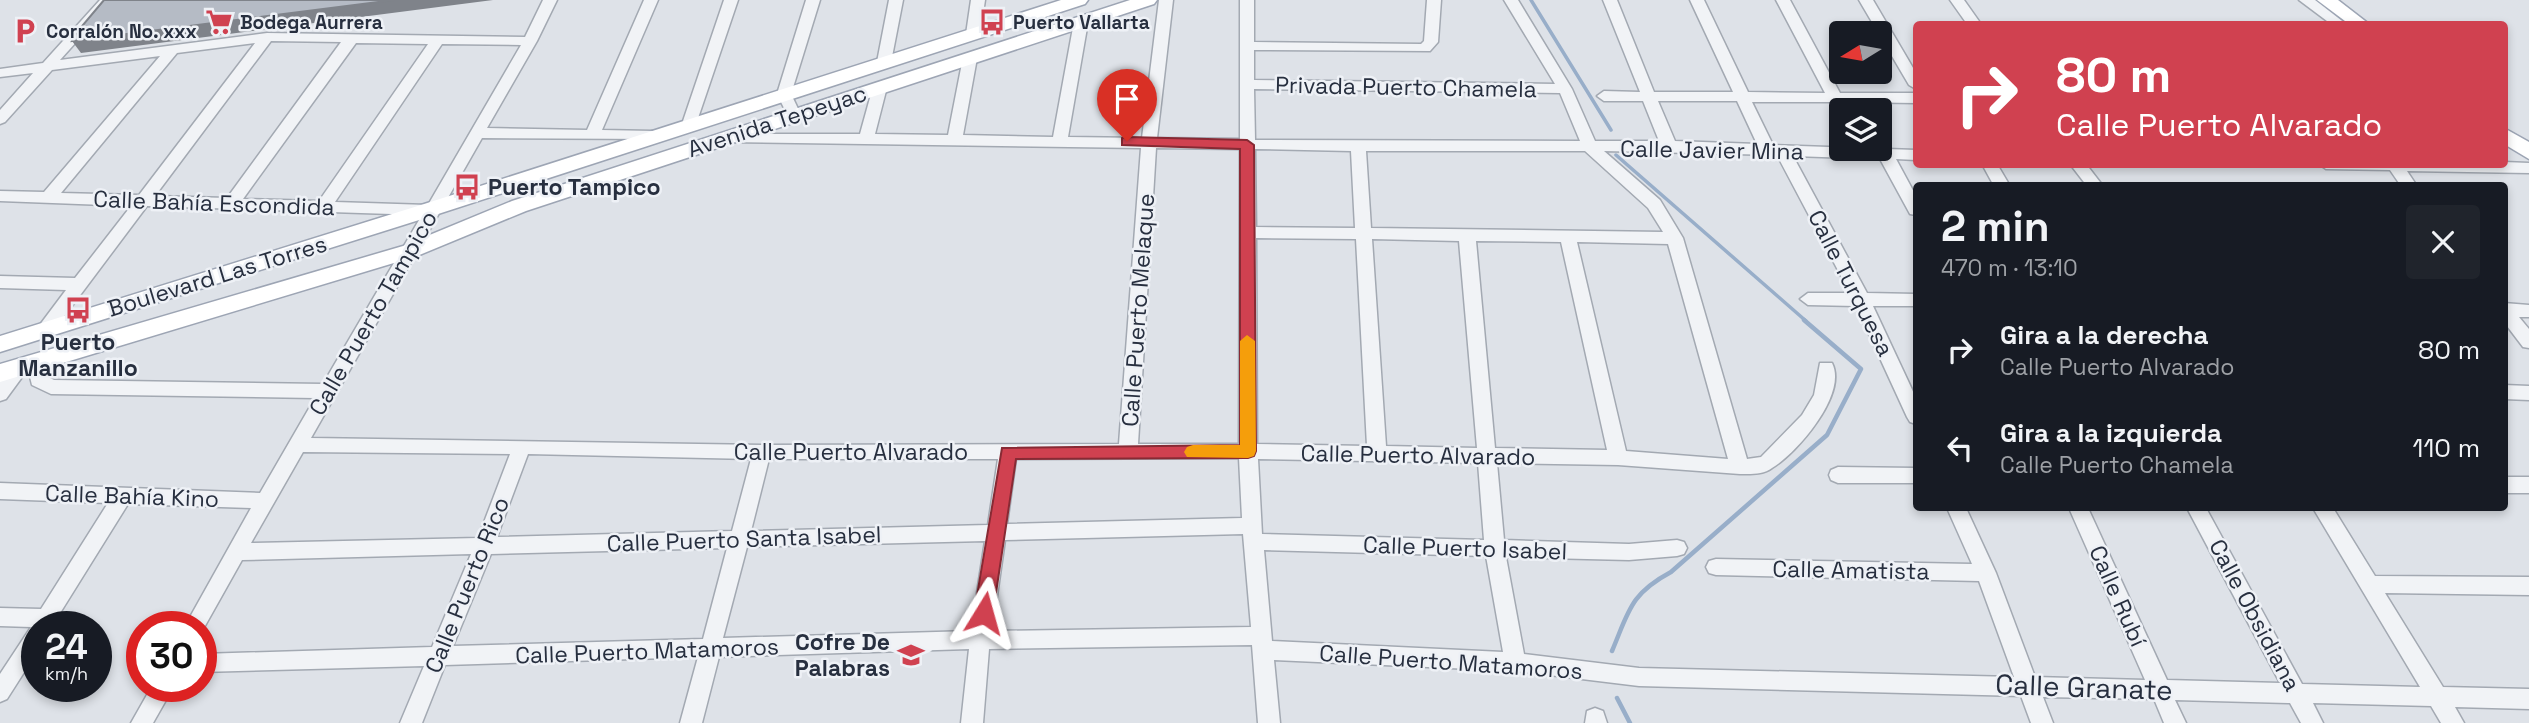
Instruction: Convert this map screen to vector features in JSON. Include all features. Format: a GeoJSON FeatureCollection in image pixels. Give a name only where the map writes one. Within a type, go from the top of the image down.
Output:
{"type":"FeatureCollection","features":[{"type":"Feature","properties":{"kind":"main road","name":"Avenida Tepeyac"},"geometry":{"type":"LineString","coordinates":[[431,209],[1079,0]]}},
{"type":"Feature","properties":{"kind":"main road","name":"Avenida Tepeyac"},"geometry":{"type":"LineString","coordinates":[[410,251],[519,206],[1148,0]]}},
{"type":"Feature","properties":{"kind":"main road"},"geometry":{"type":"LineString","coordinates":[[2326,0],[2356,21]]}},
{"type":"Feature","properties":{"kind":"main road"},"geometry":{"type":"LineString","coordinates":[[2508,139],[2528,165]]}},
{"type":"Feature","properties":{"kind":"main road","name":"Boulevard Las Torres"},"geometry":{"type":"LineString","coordinates":[[0,344],[431,209]]}},
{"type":"Feature","properties":{"kind":"main road","name":"Boulevard Las Torres"},"geometry":{"type":"LineString","coordinates":[[19,367],[410,251]]}},
{"type":"Feature","properties":{"kind":"street"},"geometry":{"type":"LineString","coordinates":[[0,119],[107,0]]}},
{"type":"Feature","properties":{"kind":"street"},"geometry":{"type":"LineString","coordinates":[[592,135],[651,0]]}},
{"type":"Feature","properties":{"kind":"street"},"geometry":{"type":"LineString","coordinates":[[689,124],[731,0]]}},
{"type":"Feature","properties":{"kind":"street"},"geometry":{"type":"LineString","coordinates":[[794,115],[784,94],[813,0]]}},
{"type":"Feature","properties":{"kind":"street"},"geometry":{"type":"LineString","coordinates":[[884,62],[896,0]]}},
{"type":"Feature","properties":{"kind":"street"},"geometry":{"type":"LineString","coordinates":[[973,34],[978,0]]}},
{"type":"Feature","properties":{"kind":"street","name":"Calle Puerto Melaque"},"geometry":{"type":"LineString","coordinates":[[1128,453],[1149,141],[1166,0]]}},
{"type":"Feature","properties":{"kind":"street"},"geometry":{"type":"LineString","coordinates":[[1247,0],[1248,451],[1252,534],[1269,723]]}},
{"type":"Feature","properties":{"kind":"street","name":"Privada Puerto Chamela"},"geometry":{"type":"LineString","coordinates":[[1248,46],[1425,48],[1431,42],[1434,0]]}},
{"type":"Feature","properties":{"kind":"street"},"geometry":{"type":"LineString","coordinates":[[1511,0],[1565,89],[1591,148],[1654,204],[1675,239],[1740,467],[1760,466],[1768,462],[1812,417],[1828,381],[1826,368]]}},
{"type":"Feature","properties":{"kind":"street"},"geometry":{"type":"LineString","coordinates":[[1610,0],[1669,146]]}},
{"type":"Feature","properties":{"kind":"street","name":"Calle Turquesa"},"geometry":{"type":"LineString","coordinates":[[1697,0],[1742,96],[1863,300],[1913,410]]}},
{"type":"Feature","properties":{"kind":"street"},"geometry":{"type":"LineString","coordinates":[[1783,0],[1834,96]]}},
{"type":"Feature","properties":{"kind":"street"},"geometry":{"type":"LineString","coordinates":[[1866,0],[1913,80]]}},
{"type":"Feature","properties":{"kind":"street"},"geometry":{"type":"LineString","coordinates":[[1957,0],[1972,21]]}},
{"type":"Feature","properties":{"kind":"street"},"geometry":{"type":"LineString","coordinates":[[2306,0],[2335,21]]}},
{"type":"Feature","properties":{"kind":"street","name":"Calle Puerto Tampico"},"geometry":{"type":"LineString","coordinates":[[203,611],[410,251],[431,209],[554,1]]}},
{"type":"Feature","properties":{"kind":"street"},"geometry":{"type":"LineString","coordinates":[[1060,141],[1081,22]]}},
{"type":"Feature","properties":{"kind":"street"},"geometry":{"type":"LineString","coordinates":[[0,73],[267,37],[530,41]]}},
{"type":"Feature","properties":{"kind":"street"},"geometry":{"type":"LineString","coordinates":[[45,330],[267,37]]}},
{"type":"Feature","properties":{"kind":"street"},"geometry":{"type":"LineString","coordinates":[[232,204],[351,39]]}},
{"type":"Feature","properties":{"kind":"street"},"geometry":{"type":"LineString","coordinates":[[324,206],[438,40]]}},
{"type":"Feature","properties":{"kind":"street"},"geometry":{"type":"LineString","coordinates":[[48,198],[172,50]]}},
{"type":"Feature","properties":{"kind":"street"},"geometry":{"type":"LineString","coordinates":[[955,140],[970,58]]}},
{"type":"Feature","properties":{"kind":"street","name":"Privada Puerto Chamela"},"geometry":{"type":"LineString","coordinates":[[1247,84],[1565,89]]}},
{"type":"Feature","properties":{"kind":"street"},"geometry":{"type":"LineString","coordinates":[[866,139],[880,87]]}},
{"type":"Feature","properties":{"kind":"street"},"geometry":{"type":"LineString","coordinates":[[1604,96],[1913,98]]}},
{"type":"Feature","properties":{"kind":"street"},"geometry":{"type":"LineString","coordinates":[[476,133],[653,136]]}},
{"type":"Feature","properties":{"kind":"street","name":"Calle Javier Mina"},"geometry":{"type":"LineString","coordinates":[[724,137],[1149,141],[1247,145],[1591,148],[1669,146],[1829,151]]}},
{"type":"Feature","properties":{"kind":"street"},"geometry":{"type":"LineString","coordinates":[[1358,146],[1377,453]]}},
{"type":"Feature","properties":{"kind":"street","name":"Calle Javier Mina"},"geometry":{"type":"LineString","coordinates":[[1892,154],[1913,155]]}},
{"type":"Feature","properties":{"kind":"street"},"geometry":{"type":"LineString","coordinates":[[2508,154],[2528,165]]}},
{"type":"Feature","properties":{"kind":"street"},"geometry":{"type":"LineString","coordinates":[[1889,161],[1913,205]]}},
{"type":"Feature","properties":{"kind":"street"},"geometry":{"type":"LineString","coordinates":[[2508,165],[2528,165]]}},
{"type":"Feature","properties":{"kind":"street"},"geometry":{"type":"LineString","coordinates":[[2080,168],[2093,182]]}},
{"type":"Feature","properties":{"kind":"street","name":"Calle Bahía Escondida"},"geometry":{"type":"LineString","coordinates":[[0,196],[431,209]]}},
{"type":"Feature","properties":{"kind":"street"},"geometry":{"type":"LineString","coordinates":[[1247,232],[1675,239]]}},
{"type":"Feature","properties":{"kind":"street"},"geometry":{"type":"LineString","coordinates":[[1467,236],[1495,550],[1515,663]]}},
{"type":"Feature","properties":{"kind":"street"},"geometry":{"type":"LineString","coordinates":[[1568,237],[1618,458]]}},
{"type":"Feature","properties":{"kind":"street"},"geometry":{"type":"LineString","coordinates":[[0,282],[79,284]]}},
{"type":"Feature","properties":{"kind":"street"},"geometry":{"type":"LineString","coordinates":[[1808,299],[1913,300]]}},
{"type":"Feature","properties":{"kind":"street"},"geometry":{"type":"LineString","coordinates":[[2508,310],[2529,311]]}},
{"type":"Feature","properties":{"kind":"street"},"geometry":{"type":"LineString","coordinates":[[2508,315],[2529,342]]}},
{"type":"Feature","properties":{"kind":"street"},"geometry":{"type":"LineString","coordinates":[[0,394],[19,367],[51,387],[328,391]]}},
{"type":"Feature","properties":{"kind":"street"},"geometry":{"type":"LineString","coordinates":[[2508,392],[2529,393]]}},
{"type":"Feature","properties":{"kind":"street","name":"Calle Puerto Alvarado"},"geometry":{"type":"LineString","coordinates":[[297,445],[762,452],[1248,451],[1618,458],[1740,467]]}},
{"type":"Feature","properties":{"kind":"street","name":"Calle Puerto Rico"},"geometry":{"type":"LineString","coordinates":[[411,723],[522,447]]}},
{"type":"Feature","properties":{"kind":"street"},"geometry":{"type":"LineString","coordinates":[[691,723],[762,452]]}},
{"type":"Feature","properties":{"kind":"street"},"geometry":{"type":"LineString","coordinates":[[972,723],[980,640],[1008,452]]}},
{"type":"Feature","properties":{"kind":"street"},"geometry":{"type":"LineString","coordinates":[[1838,475],[1913,476]]}},
{"type":"Feature","properties":{"kind":"street"},"geometry":{"type":"LineString","coordinates":[[2508,485],[2529,485]]}},
{"type":"Feature","properties":{"kind":"street","name":"Calle Bahía Kino"},"geometry":{"type":"LineString","coordinates":[[0,491],[265,500]]}},
{"type":"Feature","properties":{"kind":"street"},"geometry":{"type":"LineString","coordinates":[[50,611],[123,496]]}},
{"type":"Feature","properties":{"kind":"street"},"geometry":{"type":"LineString","coordinates":[[1958,511],[1986,573],[2042,723]]}},
{"type":"Feature","properties":{"kind":"street","name":"Calle Rubí"},"geometry":{"type":"LineString","coordinates":[[2080,511],[2175,723]]}},
{"type":"Feature","properties":{"kind":"street","name":"Calle Obsidiana"},"geometry":{"type":"LineString","coordinates":[[2199,511],[2312,723]]}},
{"type":"Feature","properties":{"kind":"street"},"geometry":{"type":"LineString","coordinates":[[2325,511],[2453,723]]}},
{"type":"Feature","properties":{"kind":"street","name":"Calle Puerto Santa Isabel"},"geometry":{"type":"LineString","coordinates":[[236,552],[995,532],[1252,534]]}},
{"type":"Feature","properties":{"kind":"street","name":"Calle Puerto Isabel"},"geometry":{"type":"LineString","coordinates":[[1252,534],[1495,550],[1629,552],[1677,548]]}},
{"type":"Feature","properties":{"kind":"street","name":"Calle Amatista"},"geometry":{"type":"LineString","coordinates":[[1716,567],[1986,573]]}},
{"type":"Feature","properties":{"kind":"street"},"geometry":{"type":"LineString","coordinates":[[2369,584],[2529,586]]}},
{"type":"Feature","properties":{"kind":"street"},"geometry":{"type":"LineString","coordinates":[[0,617],[21,622]]}},
{"type":"Feature","properties":{"kind":"street","name":"Calle Puerto Matamoros"},"geometry":{"type":"LineString","coordinates":[[217,663],[980,640],[1262,643],[1515,663],[1639,677]]}},
{"type":"Feature","properties":{"kind":"street"},"geometry":{"type":"LineString","coordinates":[[0,692],[21,658]]}},
{"type":"Feature","properties":{"kind":"street","name":"Calle Granate"},"geometry":{"type":"LineString","coordinates":[[1639,677],[2529,699]]}},
{"type":"Feature","properties":{"kind":"street"},"geometry":{"type":"LineString","coordinates":[[142,723],[154,702]]}},
{"type":"Feature","properties":{"kind":"building"},"geometry":{"type":"Polygon","coordinates":[[[104,0],[394,0],[72,41],[104,0]]]}},
{"type":"Feature","properties":{"kind":"waterway"},"geometry":{"type":"LineString","coordinates":[[1531,0],[1611,130]]}},
{"type":"Feature","properties":{"kind":"waterway"},"geometry":{"type":"LineString","coordinates":[[1616,155],[1806,321]]}},
{"type":"Feature","properties":{"kind":"waterway"},"geometry":{"type":"LineString","coordinates":[[1612,651],[1627,614],[1639,596],[1671,572],[1827,435],[1861,369],[1804,320]]}},
{"type":"Feature","properties":{"kind":"waterway"},"geometry":{"type":"LineString","coordinates":[[1617,698],[1630,723]]}},
{"type":"Feature","properties":{"kind":"slow traffic"},"geometry":{"type":"LineString","coordinates":[[1193,452],[1248,451],[1247,341]]}},
{"type":"Feature","properties":{"kind":"place","name":"Bodega Aurrera"},"geometry":{"type":"Point","coordinates":[219,22]}},
{"type":"Feature","properties":{"kind":"place","name":"Puerto Vallarta"},"geometry":{"type":"Point","coordinates":[992,22]}},
{"type":"Feature","properties":{"kind":"place","name":"Corralón No. xxx"},"geometry":{"type":"Point","coordinates":[25,31]}},
{"type":"Feature","properties":{"kind":"place","name":"Puerto Tampico"},"geometry":{"type":"Point","coordinates":[467,187]}},
{"type":"Feature","properties":{"kind":"place","name":"Puerto Manzanillo"},"geometry":{"type":"Point","coordinates":[78,310]}},
{"type":"Feature","properties":{"kind":"place","name":"Cofre De Palabras"},"geometry":{"type":"Point","coordinates":[911,655]}},
{"type":"Feature","properties":{"kind":"route"},"geometry":{"type":"LineString","coordinates":[[984,613],[1008,452],[1248,451],[1247,145],[1127,141]]}}]}
